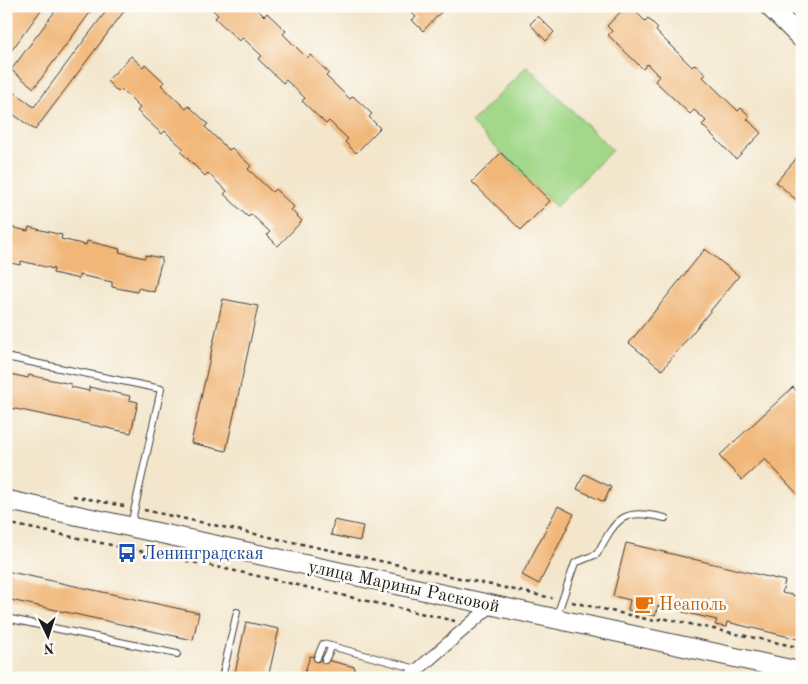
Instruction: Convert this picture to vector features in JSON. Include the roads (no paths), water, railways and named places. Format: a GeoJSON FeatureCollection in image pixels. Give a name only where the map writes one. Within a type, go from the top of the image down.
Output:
{"type":"FeatureCollection","features":[{"type":"Feature","properties":{"kind":"main road"},"geometry":{"type":"LineString","coordinates":[[769,6],[802,39]]}},
{"type":"Feature","properties":{"kind":"main road","name":"улица Марины Расковой"},"geometry":{"type":"LineString","coordinates":[[6,500],[802,672]]}},
{"type":"Feature","properties":{"kind":"street"},"geometry":{"type":"LineString","coordinates":[[413,674],[492,605]]}},
{"type":"Feature","properties":{"kind":"lane"},"geometry":{"type":"LineString","coordinates":[[6,357],[161,389],[130,527]]}},
{"type":"Feature","properties":{"kind":"lane"},"geometry":{"type":"LineString","coordinates":[[556,619],[575,562],[597,554],[612,527],[620,519],[631,514],[644,513],[665,518]]}},
{"type":"Feature","properties":{"kind":"lane"},"geometry":{"type":"LineString","coordinates":[[222,678],[237,612]]}},
{"type":"Feature","properties":{"kind":"lane"},"geometry":{"type":"LineString","coordinates":[[6,618],[177,654]]}},
{"type":"Feature","properties":{"kind":"lane"},"geometry":{"type":"LineString","coordinates":[[317,658],[323,644],[413,674]]}},
{"type":"Feature","properties":{"kind":"lane"},"geometry":{"type":"LineString","coordinates":[[325,660],[332,646]]}},
{"type":"Feature","properties":{"kind":"place","name":"Ленинградская"},"geometry":{"type":"Point","coordinates":[127,553]}},
{"type":"Feature","properties":{"kind":"place","name":"Неаполь"},"geometry":{"type":"Point","coordinates":[644,604]}}]}
